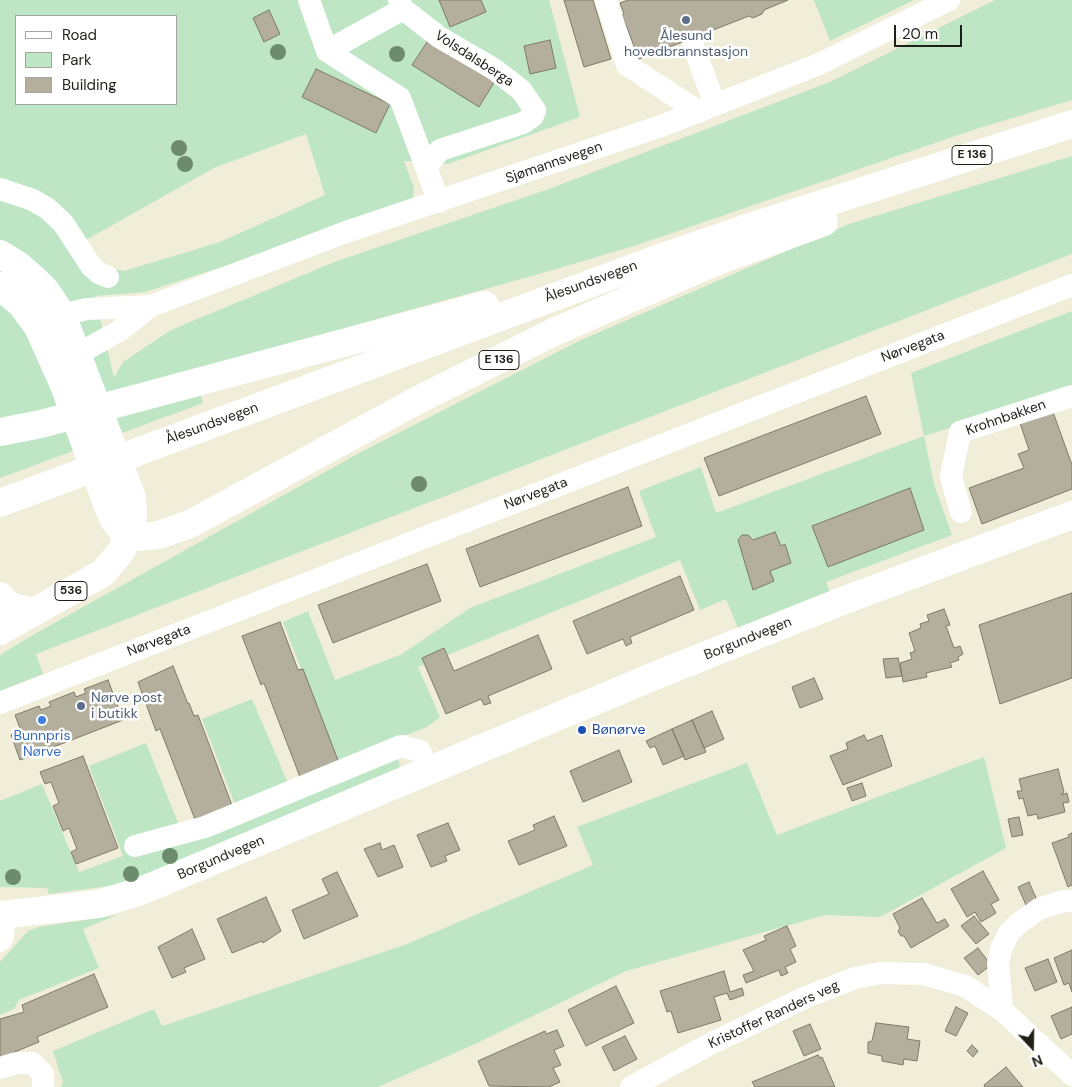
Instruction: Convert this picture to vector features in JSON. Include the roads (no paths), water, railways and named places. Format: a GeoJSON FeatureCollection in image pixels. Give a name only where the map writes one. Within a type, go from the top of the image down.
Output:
{"type":"FeatureCollection","features":[{"type":"Feature","properties":{"kind":"main road","name":"Ålesundsvegen"},"geometry":{"type":"LineString","coordinates":[[0,503],[560,294],[756,225],[1072,124]]}},
{"type":"Feature","properties":{"kind":"main road","name":"E 136"},"geometry":{"type":"LineString","coordinates":[[127,536],[159,535],[192,523],[416,401],[556,331],[720,260],[848,214],[872,187]]}},
{"type":"Feature","properties":{"kind":"main road"},"geometry":{"type":"LineString","coordinates":[[0,254],[18,265],[33,278],[46,291],[62,314],[76,372],[120,503],[114,520],[127,536]]}},
{"type":"Feature","properties":{"kind":"main road"},"geometry":{"type":"LineString","coordinates":[[0,286],[25,309],[47,346],[76,372]]}},
{"type":"Feature","properties":{"kind":"main road","name":"E 136"},"geometry":{"type":"LineString","coordinates":[[0,432],[41,424],[488,304],[521,296],[560,294]]}},
{"type":"Feature","properties":{"kind":"main road","name":"Borgundvegen"},"geometry":{"type":"LineString","coordinates":[[2,914],[98,904],[142,891],[657,675],[845,600],[1072,515]]}},
{"type":"Feature","properties":{"kind":"main road","name":"536"},"geometry":{"type":"LineString","coordinates":[[0,631],[11,606],[127,536]]}},
{"type":"Feature","properties":{"kind":"street"},"geometry":{"type":"LineString","coordinates":[[309,0],[327,51],[400,98],[439,202]]}},
{"type":"Feature","properties":{"kind":"street"},"geometry":{"type":"LineString","coordinates":[[606,0],[627,65],[707,108]]}},
{"type":"Feature","properties":{"kind":"street","name":"Sjømannsvegen"},"geometry":{"type":"LineString","coordinates":[[76,372],[119,331],[150,306],[262,262],[707,108],[819,64],[949,0]]}},
{"type":"Feature","properties":{"kind":"street","name":"Volsdalsberga"},"geometry":{"type":"LineString","coordinates":[[327,51],[401,4],[439,37],[494,69],[521,90],[535,110],[533,116],[523,123],[440,150],[426,167]]}},
{"type":"Feature","properties":{"kind":"street"},"geometry":{"type":"LineString","coordinates":[[693,46],[707,108]]}},
{"type":"Feature","properties":{"kind":"street"},"geometry":{"type":"LineString","coordinates":[[0,190],[32,200],[48,209],[63,223],[91,266],[108,278]]}},
{"type":"Feature","properties":{"kind":"street","name":"Nørvegata"},"geometry":{"type":"LineString","coordinates":[[0,703],[1072,285]]}},
{"type":"Feature","properties":{"kind":"street","name":"Sjømannsvegen"},"geometry":{"type":"LineString","coordinates":[[62,314],[87,309],[150,306]]}},
{"type":"Feature","properties":{"kind":"street"},"geometry":{"type":"LineString","coordinates":[[47,346],[62,314]]}},
{"type":"Feature","properties":{"kind":"street","name":"Krohnbakken"},"geometry":{"type":"LineString","coordinates":[[962,512],[951,477],[960,432],[1072,396]]}},
{"type":"Feature","properties":{"kind":"street"},"geometry":{"type":"LineString","coordinates":[[135,846],[205,827],[401,746],[420,751],[428,771]]}},
{"type":"Feature","properties":{"kind":"street"},"geometry":{"type":"LineString","coordinates":[[1002,1010],[998,963],[1001,949],[1009,933],[1019,923],[1039,909],[1063,900],[1072,901]]}},
{"type":"Feature","properties":{"kind":"street","name":"Borgundvegen"},"geometry":{"type":"LineString","coordinates":[[0,941],[3,936],[2,914]]}},
{"type":"Feature","properties":{"kind":"street","name":"Kristoffer Randers veg"},"geometry":{"type":"LineString","coordinates":[[631,1087],[710,1044],[806,997],[855,978],[880,973],[924,974],[965,986],[1002,1010],[1072,1075]]}},
{"type":"Feature","properties":{"kind":"street"},"geometry":{"type":"LineString","coordinates":[[0,1068],[16,1063],[32,1063],[43,1074],[43,1087]]}},
{"type":"Feature","properties":{"kind":"place","name":"Ålesund hovedbrannstasjon"},"geometry":{"type":"Point","coordinates":[686,20]}},
{"type":"Feature","properties":{"kind":"place","name":"Nørve post i butikk"},"geometry":{"type":"Point","coordinates":[81,706]}},
{"type":"Feature","properties":{"kind":"place","name":"Bunnpris Nørve"},"geometry":{"type":"Point","coordinates":[42,720]}},
{"type":"Feature","properties":{"kind":"place","name":"Bønørve"},"geometry":{"type":"Point","coordinates":[582,730]}}]}
